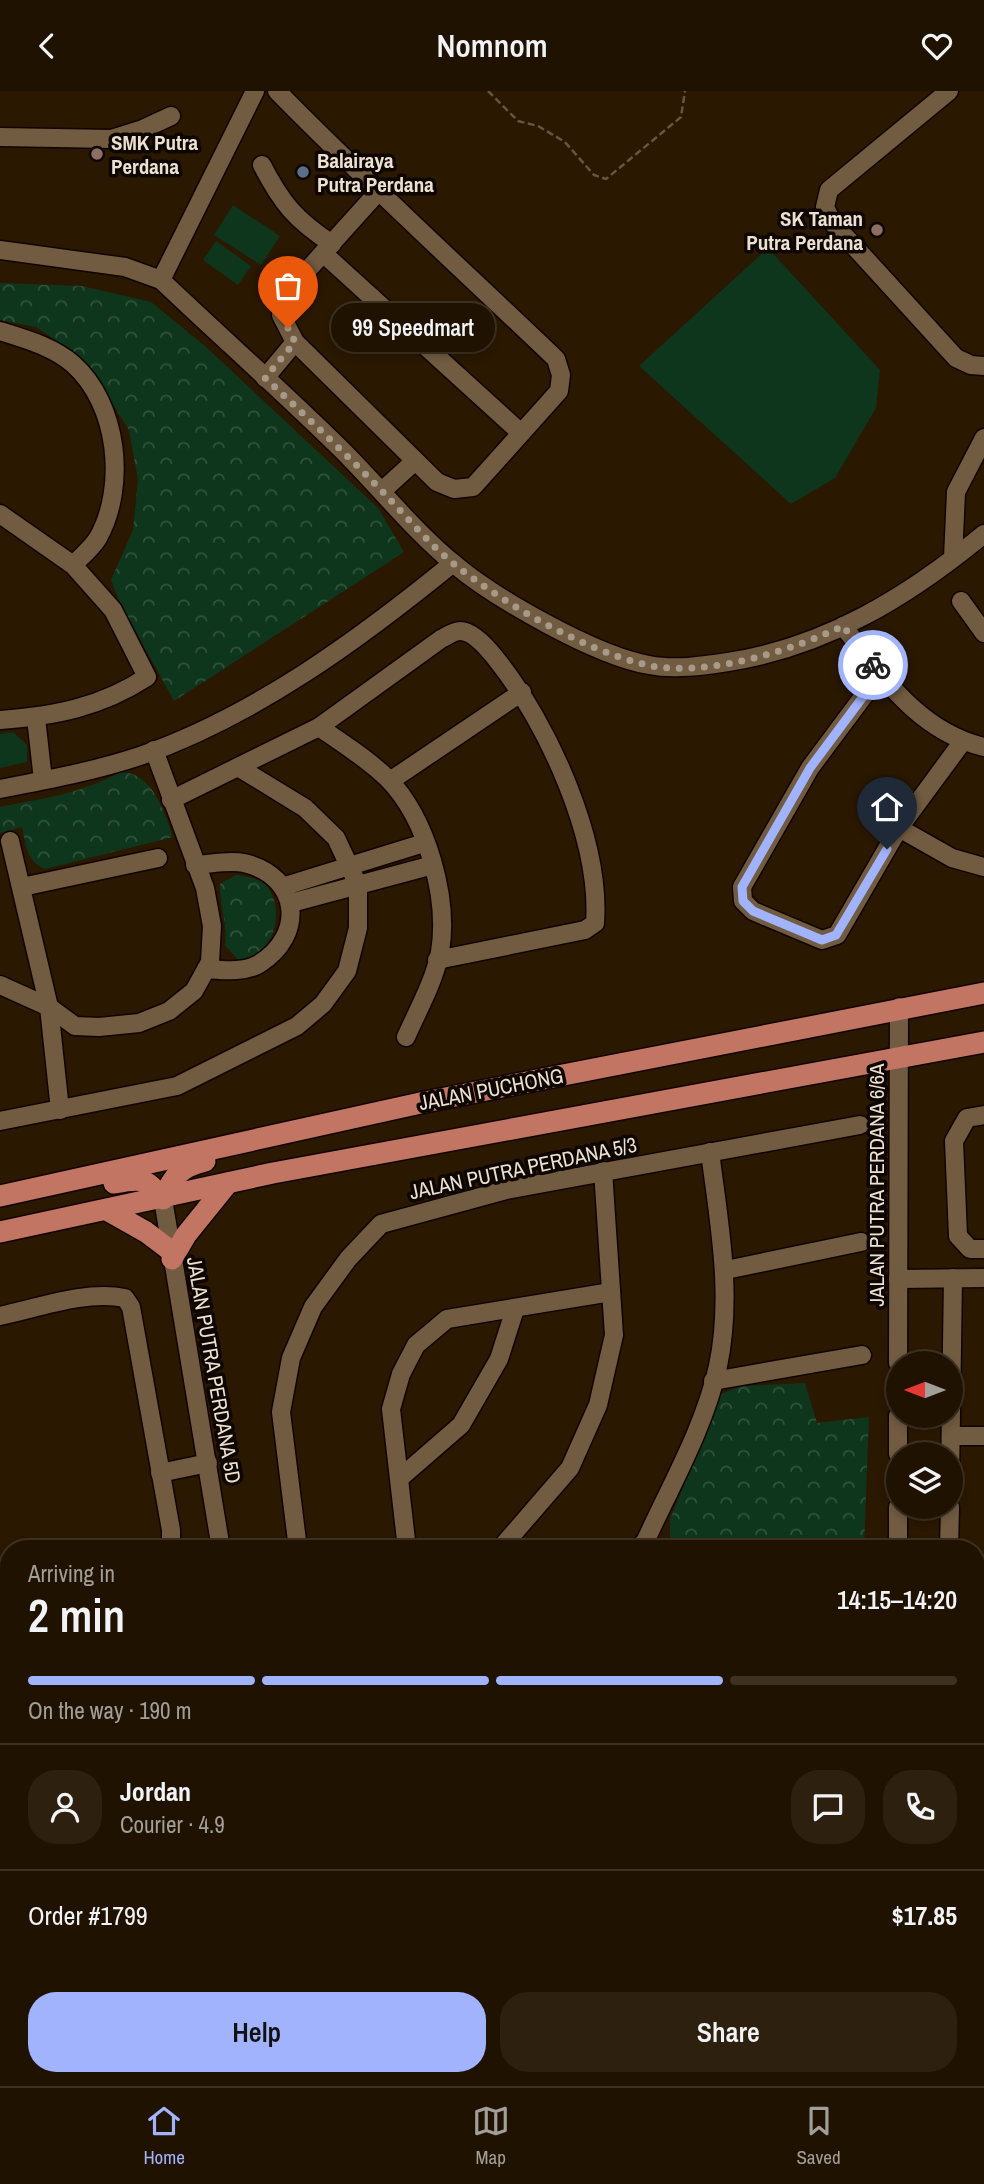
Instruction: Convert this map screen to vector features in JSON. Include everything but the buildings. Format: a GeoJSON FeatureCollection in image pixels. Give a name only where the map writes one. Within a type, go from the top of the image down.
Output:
{"type":"FeatureCollection","features":[{"type":"Feature","properties":{"kind":"main road","name":"JALAN PUCHONG"},"geometry":{"type":"LineString","coordinates":[[0,1196],[425,1102],[899,1007],[984,993]]}},
{"type":"Feature","properties":{"kind":"main road","name":"JALAN PUCHONG"},"geometry":{"type":"LineString","coordinates":[[0,1232],[228,1183],[984,1042]]}},
{"type":"Feature","properties":{"kind":"main road"},"geometry":{"type":"LineString","coordinates":[[54,1184],[72,1189],[139,1178],[148,1181],[163,1199],[173,1176],[186,1166],[241,1150],[255,1140]]}},
{"type":"Feature","properties":{"kind":"main road"},"geometry":{"type":"LineString","coordinates":[[107,1210],[146,1232],[172,1255],[228,1183]]}},
{"type":"Feature","properties":{"kind":"street"},"geometry":{"type":"LineString","coordinates":[[161,280],[255,91]]}},
{"type":"Feature","properties":{"kind":"street"},"geometry":{"type":"LineString","coordinates":[[277,91],[378,192],[556,359],[561,375],[559,391],[473,487],[454,489],[437,482],[295,342],[281,315],[286,295],[378,192]]}},
{"type":"Feature","properties":{"kind":"street"},"geometry":{"type":"LineString","coordinates":[[948,91],[829,190],[825,207],[832,222],[956,358],[971,365],[984,366]]}},
{"type":"Feature","properties":{"kind":"street"},"geometry":{"type":"LineString","coordinates":[[0,137],[111,139],[144,129],[171,116]]}},
{"type":"Feature","properties":{"kind":"street"},"geometry":{"type":"LineString","coordinates":[[262,165],[299,222],[520,433]]}},
{"type":"Feature","properties":{"kind":"street"},"geometry":{"type":"LineString","coordinates":[[0,250],[125,267],[161,280],[382,491],[453,563],[549,624],[595,646],[649,665],[699,667],[800,646],[911,590],[984,534]]}},
{"type":"Feature","properties":{"kind":"street"},"geometry":{"type":"LineString","coordinates":[[0,331],[36,342],[72,363],[97,392],[111,431],[114,473],[111,509],[97,540],[73,565]]}},
{"type":"Feature","properties":{"kind":"street"},"geometry":{"type":"LineString","coordinates":[[265,378],[295,342]]}},
{"type":"Feature","properties":{"kind":"street"},"geometry":{"type":"LineString","coordinates":[[953,558],[956,492],[984,438]]}},
{"type":"Feature","properties":{"kind":"street"},"geometry":{"type":"LineString","coordinates":[[382,491],[415,461]]}},
{"type":"Feature","properties":{"kind":"street"},"geometry":{"type":"LineString","coordinates":[[0,514],[73,565],[113,610],[147,677],[119,695],[80,710],[0,720]]}},
{"type":"Feature","properties":{"kind":"street"},"geometry":{"type":"LineString","coordinates":[[0,789],[153,750],[231,715],[308,672],[389,616],[453,563]]}},
{"type":"Feature","properties":{"kind":"street"},"geometry":{"type":"LineString","coordinates":[[961,601],[984,633]]}},
{"type":"Feature","properties":{"kind":"street"},"geometry":{"type":"LineString","coordinates":[[843,626],[896,694],[927,722],[963,741],[984,747]]}},
{"type":"Feature","properties":{"kind":"street"},"geometry":{"type":"LineString","coordinates":[[171,800],[319,727],[441,639],[458,630],[469,632],[492,654],[522,692],[564,773],[581,822],[597,905],[595,923],[585,930],[437,960]]}},
{"type":"Feature","properties":{"kind":"street"},"geometry":{"type":"LineString","coordinates":[[880,674],[810,768],[742,887],[743,901],[753,911],[822,940],[836,935],[899,828],[963,741]]}},
{"type":"Feature","properties":{"kind":"street"},"geometry":{"type":"LineString","coordinates":[[390,781],[522,692]]}},
{"type":"Feature","properties":{"kind":"street"},"geometry":{"type":"LineString","coordinates":[[36,717],[43,780]]}},
{"type":"Feature","properties":{"kind":"street"},"geometry":{"type":"LineString","coordinates":[[319,727],[390,781],[401,793],[433,865],[444,916],[437,960],[406,1037]]}},
{"type":"Feature","properties":{"kind":"street"},"geometry":{"type":"LineString","coordinates":[[0,985],[49,1007],[75,1026],[99,1027],[139,1023],[169,1011],[194,991],[209,962],[212,926],[205,888],[153,750]]}},
{"type":"Feature","properties":{"kind":"street"},"geometry":{"type":"LineString","coordinates":[[0,1121],[177,1086],[297,1026],[323,1004],[347,971],[358,928],[358,885],[336,838],[305,808],[238,767]]}},
{"type":"Feature","properties":{"kind":"street"},"geometry":{"type":"LineString","coordinates":[[899,828],[952,858],[984,867]]}},
{"type":"Feature","properties":{"kind":"street"},"geometry":{"type":"LineString","coordinates":[[10,841],[49,1007],[61,1111]]}},
{"type":"Feature","properties":{"kind":"street"},"geometry":{"type":"LineString","coordinates":[[285,886],[424,843]]}},
{"type":"Feature","properties":{"kind":"street"},"geometry":{"type":"LineString","coordinates":[[22,887],[158,858]]}},
{"type":"Feature","properties":{"kind":"street"},"geometry":{"type":"LineString","coordinates":[[195,865],[244,863],[285,886],[292,912],[286,933],[274,951],[258,965],[234,971],[206,969]]}},
{"type":"Feature","properties":{"kind":"street"},"geometry":{"type":"LineString","coordinates":[[291,903],[433,865]]}},
{"type":"Feature","properties":{"kind":"street","name":"JALAN PUTRA PERDANA 6/6A"},"geometry":{"type":"LineString","coordinates":[[898,1351],[899,1007]]}},
{"type":"Feature","properties":{"kind":"street"},"geometry":{"type":"LineString","coordinates":[[984,1115],[967,1118],[954,1141],[958,1236],[970,1249],[984,1249]]}},
{"type":"Feature","properties":{"kind":"street","name":"JALAN PUTRA PERDANA 5/3"},"geometry":{"type":"LineString","coordinates":[[297,1540],[281,1412],[291,1358],[313,1307],[348,1259],[381,1224],[506,1190],[860,1125]]}},
{"type":"Feature","properties":{"kind":"street"},"geometry":{"type":"LineString","coordinates":[[649,1540],[700,1419],[718,1366],[726,1271],[710,1152]]}},
{"type":"Feature","properties":{"kind":"street"},"geometry":{"type":"LineString","coordinates":[[508,1540],[570,1468],[598,1405],[614,1335],[603,1171]]}},
{"type":"Feature","properties":{"kind":"street","name":"JALAN PUTRA PERDANA 5D"},"geometry":{"type":"LineString","coordinates":[[163,1199],[220,1540]]}},
{"type":"Feature","properties":{"kind":"street"},"geometry":{"type":"LineString","coordinates":[[726,1271],[861,1242]]}},
{"type":"Feature","properties":{"kind":"street"},"geometry":{"type":"LineString","coordinates":[[951,1442],[953,1278]]}},
{"type":"Feature","properties":{"kind":"street"},"geometry":{"type":"LineString","coordinates":[[898,1279],[984,1278]]}},
{"type":"Feature","properties":{"kind":"street"},"geometry":{"type":"LineString","coordinates":[[406,1540],[391,1409],[401,1374],[416,1345],[447,1319],[611,1292]]}},
{"type":"Feature","properties":{"kind":"street"},"geometry":{"type":"LineString","coordinates":[[0,1316],[87,1298],[110,1295],[125,1298],[131,1307],[171,1540]]}},
{"type":"Feature","properties":{"kind":"street"},"geometry":{"type":"LineString","coordinates":[[400,1478],[461,1425],[499,1359],[515,1309]]}},
{"type":"Feature","properties":{"kind":"street"},"geometry":{"type":"LineString","coordinates":[[713,1381],[862,1355]]}},
{"type":"Feature","properties":{"kind":"street"},"geometry":{"type":"LineString","coordinates":[[951,1436],[984,1436]]}},
{"type":"Feature","properties":{"kind":"street"},"geometry":{"type":"LineString","coordinates":[[160,1473],[208,1463]]}},
{"type":"Feature","properties":{"kind":"street"},"geometry":{"type":"LineString","coordinates":[[898,1519],[898,1540]]}},
{"type":"Feature","properties":{"kind":"street"},"geometry":{"type":"LineString","coordinates":[[949,1540],[950,1519]]}},
{"type":"Feature","properties":{"kind":"path"},"geometry":{"type":"LineString","coordinates":[[488,91],[518,121],[538,126],[565,142],[594,175],[606,179],[681,117],[685,91]]}},
{"type":"Feature","properties":{"kind":"green space"},"geometry":{"type":"Polygon","coordinates":[[[233,205],[280,236],[261,265],[214,235],[233,205]]]}},
{"type":"Feature","properties":{"kind":"green space"},"geometry":{"type":"Polygon","coordinates":[[[216,241],[251,266],[238,285],[203,260],[216,241]]]}},
{"type":"Feature","properties":{"kind":"green space"},"geometry":{"type":"Polygon","coordinates":[[[768,248],[880,370],[876,408],[835,478],[791,504],[639,366],[768,248]]]}},
{"type":"Feature","properties":{"kind":"green space"},"geometry":{"type":"Polygon","coordinates":[[[0,283],[82,286],[151,302],[206,347],[378,508],[404,552],[174,701],[120,603],[111,580],[133,530],[138,480],[129,430],[104,390],[69,349],[36,327],[0,320],[0,283]]]}},
{"type":"Feature","properties":{"kind":"green space"},"geometry":{"type":"Polygon","coordinates":[[[13,732],[27,745],[27,762],[0,768],[0,734],[13,732]]]}},
{"type":"Feature","properties":{"kind":"green space"},"geometry":{"type":"Polygon","coordinates":[[[120,772],[131,774],[149,786],[161,805],[173,837],[45,869],[30,857],[22,827],[0,833],[0,807],[77,790],[120,772]]]}},
{"type":"Feature","properties":{"kind":"green space"},"geometry":{"type":"Polygon","coordinates":[[[236,875],[256,879],[266,885],[272,894],[276,910],[272,936],[267,943],[255,954],[238,960],[225,945],[220,892],[220,884],[236,875]]]}},
{"type":"Feature","properties":{"kind":"green space"},"geometry":{"type":"Polygon","coordinates":[[[805,1383],[817,1423],[869,1417],[864,1540],[671,1540],[670,1519],[721,1394],[741,1386],[805,1383]]]}},
{"type":"Feature","properties":{"kind":"way so far"},"geometry":{"type":"LineString","coordinates":[[288,328],[295,342],[265,378],[453,563],[518,607],[595,646],[649,665],[699,667],[751,658],[800,646],[843,626],[873,665]]}},
{"type":"Feature","properties":{"kind":"place","name":"SMK Putra Perdana"},"geometry":{"type":"Point","coordinates":[97,154]}},
{"type":"Feature","properties":{"kind":"place","name":"Balairaya Putra Perdana"},"geometry":{"type":"Point","coordinates":[303,172]}},
{"type":"Feature","properties":{"kind":"place","name":"SK Taman Putra Perdana"},"geometry":{"type":"Point","coordinates":[877,230]}},
{"type":"Feature","properties":{"kind":"place","name":"99 Speedmart"},"geometry":{"type":"Point","coordinates":[288,328]}},
{"type":"Feature","properties":{"kind":"route"},"geometry":{"type":"LineString","coordinates":[[873,665],[880,674],[810,768],[742,887],[743,901],[753,911],[822,940],[836,935],[887,849]]}}]}
